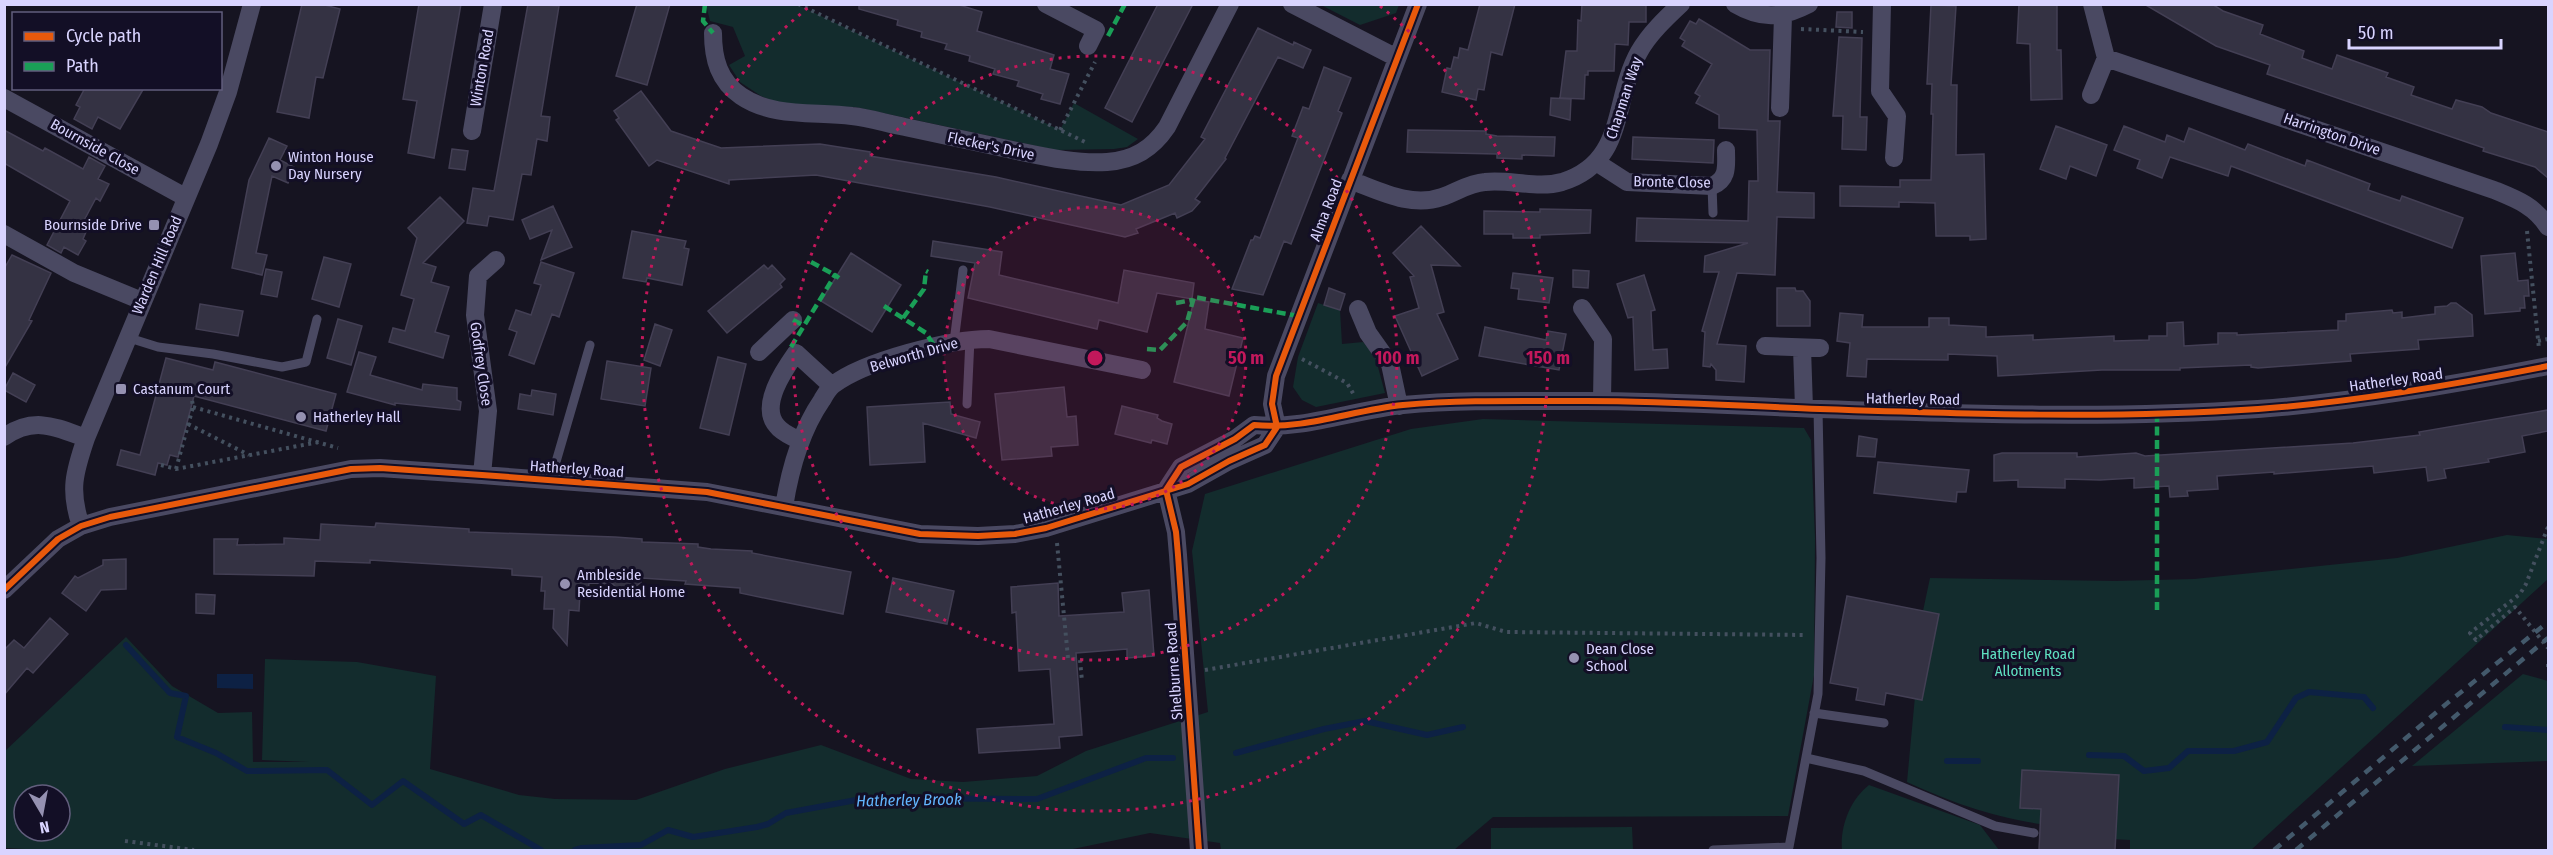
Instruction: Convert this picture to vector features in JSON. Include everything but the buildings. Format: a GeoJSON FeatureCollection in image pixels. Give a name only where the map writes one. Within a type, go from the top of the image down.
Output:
{"type":"FeatureCollection","features":[{"type":"Feature","properties":{"kind":"street","name":"Warden Hill Road"},"geometry":{"type":"LineString","coordinates":[[81,526],[74,501],[75,470],[126,337],[222,110],[252,4]]}},
{"type":"Feature","properties":{"kind":"street","name":"Winton Road"},"geometry":{"type":"LineString","coordinates":[[472,131],[493,4]]}},
{"type":"Feature","properties":{"kind":"street"},"geometry":{"type":"LineString","coordinates":[[1046,4],[1096,30],[1093,51]]}},
{"type":"Feature","properties":{"kind":"street","name":"Flecker's Drive"},"geometry":{"type":"LineString","coordinates":[[713,33],[717,69],[726,84],[742,97],[761,106],[783,111],[852,116],[1056,159],[1105,162],[1124,160],[1141,154],[1157,142],[1167,127],[1230,4]]}},
{"type":"Feature","properties":{"kind":"street"},"geometry":{"type":"LineString","coordinates":[[1292,4],[1398,58]]}},
{"type":"Feature","properties":{"kind":"street","name":"Alma Road"},"geometry":{"type":"LineString","coordinates":[[1277,428],[1272,404],[1273,390],[1285,351],[1418,4]]}},
{"type":"Feature","properties":{"kind":"street","name":"Chapman Way"},"geometry":{"type":"LineString","coordinates":[[1350,180],[1402,199],[1422,201],[1442,197],[1479,182],[1540,185],[1570,178],[1596,162],[1611,140],[1624,88],[1639,51],[1661,23],[1681,4]]}},
{"type":"Feature","properties":{"kind":"street"},"geometry":{"type":"LineString","coordinates":[[1736,4],[1783,22]]}},
{"type":"Feature","properties":{"kind":"street"},"geometry":{"type":"LineString","coordinates":[[1783,22],[1809,4]]}},
{"type":"Feature","properties":{"kind":"street"},"geometry":{"type":"LineString","coordinates":[[1882,4],[1880,91],[1897,116],[1894,158]]}},
{"type":"Feature","properties":{"kind":"street"},"geometry":{"type":"LineString","coordinates":[[2091,94],[2106,58],[2092,4]]}},
{"type":"Feature","properties":{"kind":"street"},"geometry":{"type":"LineString","coordinates":[[1780,108],[1783,22]]}},
{"type":"Feature","properties":{"kind":"street","name":"Harrington Drive"},"geometry":{"type":"LineString","coordinates":[[2106,58],[2287,118],[2524,203],[2535,210],[2548,226]]}},
{"type":"Feature","properties":{"kind":"street","name":"Bournside Close"},"geometry":{"type":"LineString","coordinates":[[4,98],[185,197]]}},
{"type":"Feature","properties":{"kind":"street","name":"Bronte Close"},"geometry":{"type":"LineString","coordinates":[[1596,162],[1627,182],[1712,186],[1720,182],[1725,174],[1726,150]]}},
{"type":"Feature","properties":{"kind":"street"},"geometry":{"type":"LineString","coordinates":[[4,234],[74,273],[142,301]]}},
{"type":"Feature","properties":{"kind":"street","name":"Godfrey Close"},"geometry":{"type":"LineString","coordinates":[[482,475],[488,411],[475,315],[478,276],[496,260]]}},
{"type":"Feature","properties":{"kind":"street"},"geometry":{"type":"LineString","coordinates":[[1582,308],[1603,339],[1602,400]]}},
{"type":"Feature","properties":{"kind":"street"},"geometry":{"type":"LineString","coordinates":[[1358,309],[1368,333],[1390,364],[1399,405]]}},
{"type":"Feature","properties":{"kind":"street"},"geometry":{"type":"LineString","coordinates":[[759,352],[793,320]]}},
{"type":"Feature","properties":{"kind":"street"},"geometry":{"type":"LineString","coordinates":[[778,334],[832,386]]}},
{"type":"Feature","properties":{"kind":"street","name":"Belworth Drive"},"geometry":{"type":"LineString","coordinates":[[784,507],[790,474],[800,441],[814,412],[832,386],[860,371],[884,362],[962,341],[989,339],[1142,370]]}},
{"type":"Feature","properties":{"kind":"street"},"geometry":{"type":"LineString","coordinates":[[1765,346],[1811,348],[1811,408]]}},
{"type":"Feature","properties":{"kind":"street"},"geometry":{"type":"LineString","coordinates":[[796,353],[785,370],[770,407],[776,426],[800,441]]}},
{"type":"Feature","properties":{"kind":"street","name":"Hatherley Road"},"geometry":{"type":"LineString","coordinates":[[4,590],[58,539],[81,526],[110,517],[351,469],[380,468],[551,479],[707,492],[920,534],[948,537],[1015,534],[1055,525],[1188,484],[1264,445],[1277,428],[1304,425],[1399,405],[1464,401],[1602,400],[1811,408],[2079,414],[2258,409],[2359,398],[2545,367]]}},
{"type":"Feature","properties":{"kind":"street"},"geometry":{"type":"LineString","coordinates":[[4,437],[19,428],[35,424],[50,425],[86,438]]}},
{"type":"Feature","properties":{"kind":"street","name":"Shelburne Road"},"geometry":{"type":"LineString","coordinates":[[1166,490],[1176,532],[1199,850]]}},
{"type":"Feature","properties":{"kind":"lane"},"geometry":{"type":"LineString","coordinates":[[1712,186],[1713,213]]}},
{"type":"Feature","properties":{"kind":"lane"},"geometry":{"type":"LineString","coordinates":[[963,270],[962,341],[967,404]]}},
{"type":"Feature","properties":{"kind":"lane"},"geometry":{"type":"LineString","coordinates":[[126,337],[158,347],[282,367],[306,362],[317,319]]}},
{"type":"Feature","properties":{"kind":"lane"},"geometry":{"type":"LineString","coordinates":[[551,479],[590,345]]}},
{"type":"Feature","properties":{"kind":"lane"},"geometry":{"type":"LineString","coordinates":[[1713,850],[1789,847],[1818,694],[1821,558],[1811,408]]}},
{"type":"Feature","properties":{"kind":"lane"},"geometry":{"type":"LineString","coordinates":[[1814,713],[1884,723]]}},
{"type":"Feature","properties":{"kind":"lane"},"geometry":{"type":"LineString","coordinates":[[1806,758],[1864,771],[1995,826],[2034,833]]}},
{"type":"Feature","properties":{"kind":"path"},"geometry":{"type":"LineString","coordinates":[[798,4],[1092,145]]}},
{"type":"Feature","properties":{"kind":"path"},"geometry":{"type":"LineString","coordinates":[[1783,22],[1881,32]]}},
{"type":"Feature","properties":{"kind":"path"},"geometry":{"type":"LineString","coordinates":[[1060,130],[1093,51]]}},
{"type":"Feature","properties":{"kind":"path"},"geometry":{"type":"LineString","coordinates":[[2524,203],[2538,341],[2545,367]]}},
{"type":"Feature","properties":{"kind":"path"},"geometry":{"type":"LineString","coordinates":[[2538,341],[2548,339]]}},
{"type":"Feature","properties":{"kind":"path"},"geometry":{"type":"LineString","coordinates":[[1285,351],[1347,383],[1354,395],[1358,413]]}},
{"type":"Feature","properties":{"kind":"path"},"geometry":{"type":"LineString","coordinates":[[176,469],[193,407],[191,393]]}},
{"type":"Feature","properties":{"kind":"path"},"geometry":{"type":"LineString","coordinates":[[193,407],[338,448]]}},
{"type":"Feature","properties":{"kind":"path"},"geometry":{"type":"LineString","coordinates":[[188,424],[251,456]]}},
{"type":"Feature","properties":{"kind":"path"},"geometry":{"type":"LineString","coordinates":[[161,465],[176,469],[320,442]]}},
{"type":"Feature","properties":{"kind":"path"},"geometry":{"type":"LineString","coordinates":[[1055,525],[1068,658],[1080,660],[1082,681]]}},
{"type":"Feature","properties":{"kind":"path"},"geometry":{"type":"LineString","coordinates":[[2548,527],[2520,594],[2470,633],[2476,640],[2515,607],[2548,648]]}},
{"type":"Feature","properties":{"kind":"path"},"geometry":{"type":"LineString","coordinates":[[1186,674],[1476,623],[1506,632],[1819,635]]}},
{"type":"Feature","properties":{"kind":"path"},"geometry":{"type":"LineString","coordinates":[[125,841],[194,850]]}},
{"type":"Feature","properties":{"kind":"green space"},"geometry":{"type":"Polygon","coordinates":[[[706,5],[798,5],[1060,130],[1074,103],[1138,139],[1127,147],[1114,149],[1055,150],[855,107],[786,106],[761,96],[740,82],[729,65],[745,56],[733,27],[710,21],[706,5]]]}},
{"type":"Feature","properties":{"kind":"green space"},"geometry":{"type":"Polygon","coordinates":[[[1321,5],[1399,5],[1396,13],[1360,25],[1321,5]]]}},
{"type":"Feature","properties":{"kind":"green space"},"geometry":{"type":"Polygon","coordinates":[[[1318,303],[1340,310],[1342,344],[1363,342],[1375,356],[1385,393],[1316,407],[1302,400],[1293,387],[1298,357],[1318,303]]]}},
{"type":"Feature","properties":{"kind":"green space","name":"Dean Close School"},"geometry":{"type":"Polygon","coordinates":[[[1483,419],[1804,428],[1811,440],[1815,538],[1814,675],[1788,816],[1493,817],[1454,850],[1221,850],[1220,843],[1150,833],[1068,850],[44,850],[5,848],[5,751],[126,637],[172,686],[218,713],[252,712],[253,762],[309,762],[262,760],[265,659],[357,662],[436,676],[430,769],[519,795],[555,799],[636,800],[725,769],[821,745],[911,779],[963,782],[1037,776],[1086,751],[1208,712],[1192,551],[1205,494],[1411,429],[1483,419]]]}},
{"type":"Feature","properties":{"kind":"green space","name":"Hatherley Road Allotments"},"geometry":{"type":"Polygon","coordinates":[[[2507,535],[2548,539],[2548,579],[2251,850],[2130,850],[2130,840],[2093,838],[2092,850],[2078,850],[2080,818],[2118,775],[2022,770],[2020,808],[2041,809],[2040,824],[1972,808],[1907,782],[1923,611],[1930,578],[2115,581],[2194,579],[2397,558],[2507,535]]]}},
{"type":"Feature","properties":{"kind":"green space"},"geometry":{"type":"Polygon","coordinates":[[[2523,674],[2548,681],[2548,761],[2412,766],[2523,674]]]}},
{"type":"Feature","properties":{"kind":"green space"},"geometry":{"type":"Polygon","coordinates":[[[1869,785],[1980,825],[1999,850],[1842,850],[1843,832],[1848,814],[1856,798],[1869,785]]]}},
{"type":"Feature","properties":{"kind":"green space"},"geometry":{"type":"Polygon","coordinates":[[[1632,827],[1633,850],[1491,850],[1491,828],[1632,827]]]}},
{"type":"Feature","properties":{"kind":"water"},"geometry":{"type":"Polygon","coordinates":[[[217,674],[253,674],[253,689],[217,688],[217,674]]]}},
{"type":"Feature","properties":{"kind":"waterway","name":"Hatherley Brook"},"geometry":{"type":"LineString","coordinates":[[126,645],[170,693],[186,696],[177,737],[216,753],[247,771],[327,770],[372,805],[403,781],[464,824],[481,815],[541,850]]}},
{"type":"Feature","properties":{"kind":"waterway","name":"Hatherley Brook"},"geometry":{"type":"LineString","coordinates":[[2089,755],[2124,756],[2144,771],[2169,768],[2188,751],[2234,751],[2267,742],[2296,698],[2309,692],[2364,697],[2373,708]]}},
{"type":"Feature","properties":{"kind":"waterway","name":"Hatherley Brook"},"geometry":{"type":"LineString","coordinates":[[1236,753],[1324,729],[1365,721],[1427,735],[1463,727]]}},
{"type":"Feature","properties":{"kind":"waterway","name":"Hatherley Brook"},"geometry":{"type":"LineString","coordinates":[[2505,727],[2548,730]]}},
{"type":"Feature","properties":{"kind":"waterway","name":"Hatherley Brook"},"geometry":{"type":"LineString","coordinates":[[575,850],[641,845],[668,830],[693,837],[757,827],[768,824],[786,813],[867,798],[1037,799],[1146,758],[1173,758]]}},
{"type":"Feature","properties":{"kind":"waterway","name":"Hatherley Brook"},"geometry":{"type":"LineString","coordinates":[[1947,761],[1978,761]]}},
{"type":"Feature","properties":{"kind":"railway"},"geometry":{"type":"LineString","coordinates":[[2274,850],[2445,705],[2548,622]]}},
{"type":"Feature","properties":{"kind":"railway"},"geometry":{"type":"LineString","coordinates":[[2296,850],[2548,638]]}},
{"type":"Feature","properties":{"kind":"marked path"},"geometry":{"type":"LineString","coordinates":[[705,4],[703,21],[713,33]]}},
{"type":"Feature","properties":{"kind":"marked path"},"geometry":{"type":"LineString","coordinates":[[1108,36],[1125,4]]}},
{"type":"Feature","properties":{"kind":"marked path"},"geometry":{"type":"LineString","coordinates":[[811,262],[835,275]]}},
{"type":"Feature","properties":{"kind":"marked path"},"geometry":{"type":"LineString","coordinates":[[903,318],[924,289],[926,271],[928,272]]}},
{"type":"Feature","properties":{"kind":"marked path"},"geometry":{"type":"LineString","coordinates":[[791,347],[835,275],[839,278]]}},
{"type":"Feature","properties":{"kind":"marked path"},"geometry":{"type":"LineString","coordinates":[[1147,349],[1160,350],[1187,322],[1194,297],[1298,316]]}},
{"type":"Feature","properties":{"kind":"marked path"},"geometry":{"type":"LineString","coordinates":[[1176,303],[1192,300]]}},
{"type":"Feature","properties":{"kind":"marked path"},"geometry":{"type":"LineString","coordinates":[[884,306],[926,333],[935,347]]}},
{"type":"Feature","properties":{"kind":"marked path"},"geometry":{"type":"LineString","coordinates":[[793,320],[805,326]]}},
{"type":"Feature","properties":{"kind":"marked path"},"geometry":{"type":"LineString","coordinates":[[2157,413],[2157,610]]}},
{"type":"Feature","properties":{"kind":"cycle path"},"geometry":{"type":"LineString","coordinates":[[1277,427],[1272,404],[1276,376],[1418,4]]}},
{"type":"Feature","properties":{"kind":"cycle path"},"geometry":{"type":"LineString","coordinates":[[1166,490],[1181,467],[1235,439],[1254,425],[1292,425],[1424,403],[1603,401],[1985,414],[2149,414],[2294,406],[2440,386],[2548,366]]}},
{"type":"Feature","properties":{"kind":"cycle path"},"geometry":{"type":"LineString","coordinates":[[4,590],[58,539],[81,526],[110,517],[351,469],[380,468],[707,492],[920,534],[978,536],[1015,534],[1046,528],[1188,484],[1229,461],[1265,445],[1277,427]]}},
{"type":"Feature","properties":{"kind":"cycle path"},"geometry":{"type":"LineString","coordinates":[[1166,490],[1176,532],[1199,850]]}},
{"type":"Feature","properties":{"kind":"place","name":"Winton House Day Nursery"},"geometry":{"type":"Point","coordinates":[276,166]}},
{"type":"Feature","properties":{"kind":"place","name":"Bournside Drive"},"geometry":{"type":"Point","coordinates":[154,225]}},
{"type":"Feature","properties":{"kind":"place","name":"Castanum Court"},"geometry":{"type":"Point","coordinates":[121,389]}},
{"type":"Feature","properties":{"kind":"place","name":"Hatherley Hall"},"geometry":{"type":"Point","coordinates":[301,417]}},
{"type":"Feature","properties":{"kind":"place","name":"Ambleside Residential Home"},"geometry":{"type":"Point","coordinates":[565,584]}},
{"type":"Feature","properties":{"kind":"place","name":"Dean Close School"},"geometry":{"type":"Point","coordinates":[1574,658]}}]}
